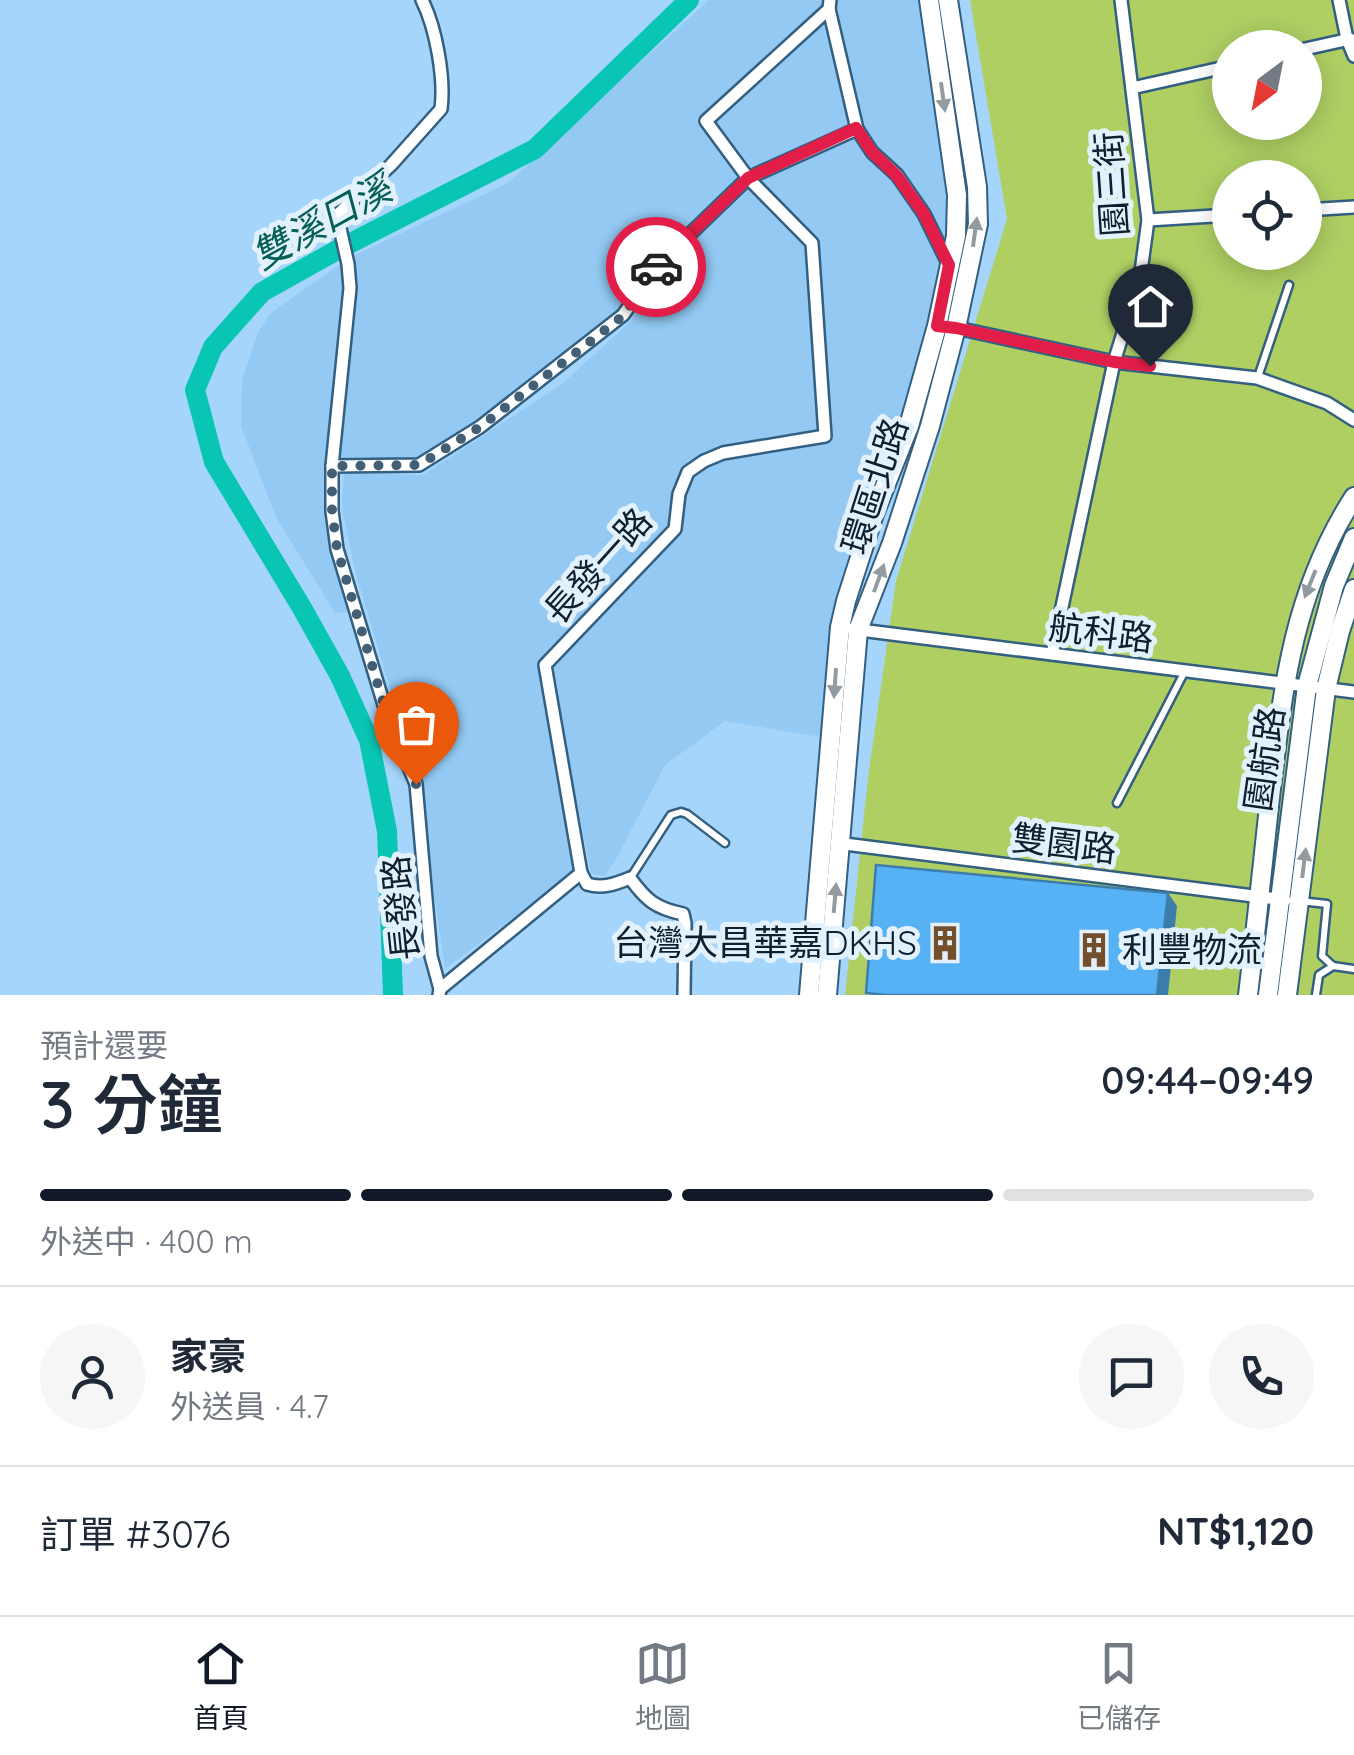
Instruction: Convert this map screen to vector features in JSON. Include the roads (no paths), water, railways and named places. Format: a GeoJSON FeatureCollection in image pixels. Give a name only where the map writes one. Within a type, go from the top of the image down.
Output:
{"type":"FeatureCollection","features":[{"type":"Feature","properties":{"kind":"street","name":"長發路"},"geometry":{"type":"LineString","coordinates":[[422,0],[430,16],[441,78],[440,109],[392,166],[337,215],[350,288],[332,466],[332,510],[337,549],[387,715],[416,784],[431,956],[440,992]]}},
{"type":"Feature","properties":{"kind":"street","name":"環區北路"},"geometry":{"type":"LineString","coordinates":[[849,628],[886,559],[914,476],[946,327],[949,265],[956,236],[956,195],[929,0]]}},
{"type":"Feature","properties":{"kind":"street","name":"環區北路"},"geometry":{"type":"LineString","coordinates":[[826,995],[832,843],[849,628],[846,601],[874,514],[946,327],[978,224],[976,186],[948,0]]}},
{"type":"Feature","properties":{"kind":"street","name":"園三街"},"geometry":{"type":"LineString","coordinates":[[1052,654],[1114,362],[1140,279],[1148,220],[1120,0]]}},
{"type":"Feature","properties":{"kind":"street"},"geometry":{"type":"LineString","coordinates":[[1339,0],[1354,56]]}},
{"type":"Feature","properties":{"kind":"street"},"geometry":{"type":"LineString","coordinates":[[830,5],[856,128],[924,214],[949,265]]}},
{"type":"Feature","properties":{"kind":"street","name":"長發一路"},"geometry":{"type":"LineString","coordinates":[[581,873],[545,666],[675,529],[679,494],[688,472],[723,453],[826,436],[812,243],[748,178],[706,120],[830,5]]}},
{"type":"Feature","properties":{"kind":"street"},"geometry":{"type":"LineString","coordinates":[[1322,45],[1350,38]]}},
{"type":"Feature","properties":{"kind":"street"},"geometry":{"type":"LineString","coordinates":[[1132,88],[1212,70]]}},
{"type":"Feature","properties":{"kind":"street"},"geometry":{"type":"LineString","coordinates":[[332,466],[419,465],[480,427],[623,316],[659,264],[748,178],[856,128]]}},
{"type":"Feature","properties":{"kind":"street"},"geometry":{"type":"LineString","coordinates":[[1322,209],[1354,207]]}},
{"type":"Feature","properties":{"kind":"street"},"geometry":{"type":"LineString","coordinates":[[1148,220],[1212,216]]}},
{"type":"Feature","properties":{"kind":"street"},"geometry":{"type":"LineString","coordinates":[[946,327],[1114,362],[1257,378],[1327,403],[1354,420]]}},
{"type":"Feature","properties":{"kind":"street"},"geometry":{"type":"LineString","coordinates":[[1248,995],[1279,723],[1292,644],[1311,580],[1354,497]]}},
{"type":"Feature","properties":{"kind":"street","name":"園航路"},"geometry":{"type":"LineString","coordinates":[[1268,995],[1279,900],[1334,586],[1354,538]]}},
{"type":"Feature","properties":{"kind":"street"},"geometry":{"type":"LineString","coordinates":[[1287,995],[1317,687],[1354,589]]}},
{"type":"Feature","properties":{"kind":"street","name":"航科路"},"geometry":{"type":"LineString","coordinates":[[849,628],[1354,692]]}},
{"type":"Feature","properties":{"kind":"street","name":"環區北路"},"geometry":{"type":"LineString","coordinates":[[809,995],[832,843]]}},
{"type":"Feature","properties":{"kind":"street","name":"雙園路"},"geometry":{"type":"LineString","coordinates":[[832,843],[1299,901]]}},
{"type":"Feature","properties":{"kind":"street"},"geometry":{"type":"LineString","coordinates":[[440,992],[581,873],[587,884],[595,886],[609,886],[630,878],[652,903],[683,914],[684,995]]}},
{"type":"Feature","properties":{"kind":"lane"},"geometry":{"type":"LineString","coordinates":[[1257,378],[1288,284]]}},
{"type":"Feature","properties":{"kind":"lane"},"geometry":{"type":"LineString","coordinates":[[1117,803],[1185,671]]}},
{"type":"Feature","properties":{"kind":"lane"},"geometry":{"type":"LineString","coordinates":[[630,878],[671,815],[686,814],[726,843]]}},
{"type":"Feature","properties":{"kind":"lane"},"geometry":{"type":"LineString","coordinates":[[1299,901],[1326,904],[1322,956],[1333,966],[1354,968]]}},
{"type":"Feature","properties":{"kind":"lane"},"geometry":{"type":"LineString","coordinates":[[1316,995],[1319,975],[1333,966]]}},
{"type":"Feature","properties":{"kind":"waterway","name":"雙溪口溪"},"geometry":{"type":"LineString","coordinates":[[393,995],[387,831],[369,740],[340,676],[214,462],[195,390],[213,347],[262,292],[535,149],[689,0]]}},
{"type":"Feature","properties":{"kind":"place","name":"台灣大昌華嘉DKHS"},"geometry":{"type":"Point","coordinates":[945,943]}},
{"type":"Feature","properties":{"kind":"place","name":"利豐物流"},"geometry":{"type":"Point","coordinates":[1094,950]}}]}
